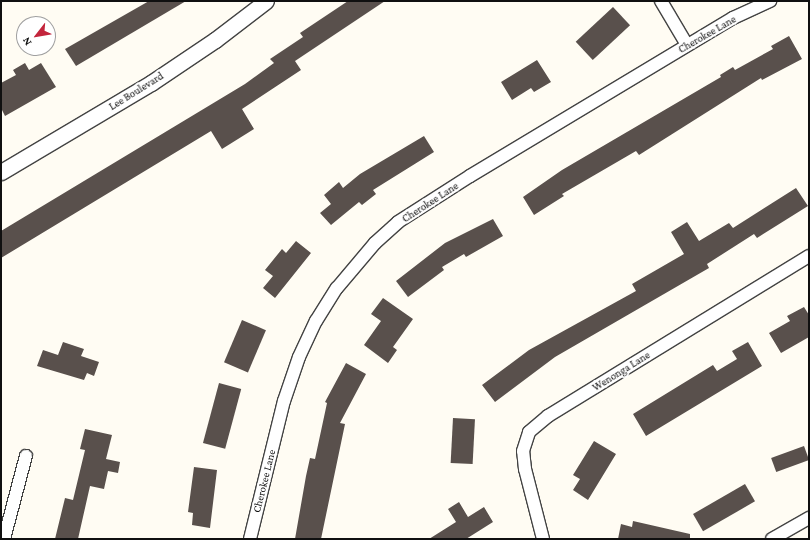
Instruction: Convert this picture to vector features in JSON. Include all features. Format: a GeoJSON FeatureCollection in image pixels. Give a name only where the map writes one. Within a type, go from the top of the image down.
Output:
{"type":"FeatureCollection","features":[{"type":"Feature","properties":{"kind":"street","name":"Lee Boulevard"},"geometry":{"type":"LineString","coordinates":[[1,172],[151,83],[215,40],[266,1]]}},
{"type":"Feature","properties":{"kind":"street"},"geometry":{"type":"LineString","coordinates":[[661,1],[687,45]]}},
{"type":"Feature","properties":{"kind":"street","name":"Cherokee Lane"},"geometry":{"type":"LineString","coordinates":[[250,539],[284,401],[299,357],[316,321],[351,270],[398,222],[427,202],[733,18],[770,1]]}},
{"type":"Feature","properties":{"kind":"street","name":"Wenonga Lane"},"geometry":{"type":"LineString","coordinates":[[543,539],[524,469],[523,451],[529,432],[548,416],[809,256]]}},
{"type":"Feature","properties":{"kind":"street"},"geometry":{"type":"LineString","coordinates":[[4,539],[26,456]]}},
{"type":"Feature","properties":{"kind":"street"},"geometry":{"type":"LineString","coordinates":[[772,539],[809,518]]}},
{"type":"Feature","properties":{"kind":"building"},"geometry":{"type":"Polygon","coordinates":[[[149,1],[186,1],[76,66],[65,49],[149,1]]]}},
{"type":"Feature","properties":{"kind":"building"},"geometry":{"type":"Polygon","coordinates":[[[348,1],[385,1],[295,61],[301,70],[242,109],[254,129],[222,149],[211,131],[1,258],[1,231],[245,84],[274,63],[270,59],[303,37],[300,33],[348,1]]]}},
{"type":"Feature","properties":{"kind":"building"},"geometry":{"type":"Polygon","coordinates":[[[613,7],[630,25],[593,60],[576,42],[613,7]]]}},
{"type":"Feature","properties":{"kind":"building"},"geometry":{"type":"Polygon","coordinates":[[[789,36],[802,59],[762,80],[761,78],[639,155],[636,151],[562,194],[564,196],[534,215],[523,197],[562,170],[721,77],[720,75],[733,67],[735,70],[773,49],[771,46],[789,36]]]}},
{"type":"Feature","properties":{"kind":"building"},"geometry":{"type":"Polygon","coordinates":[[[537,60],[551,82],[534,92],[531,88],[512,100],[501,82],[537,60]]]}},
{"type":"Feature","properties":{"kind":"building"},"geometry":{"type":"Polygon","coordinates":[[[25,63],[29,70],[41,63],[56,87],[5,116],[1,108],[1,83],[16,75],[13,70],[25,63]]]}},
{"type":"Feature","properties":{"kind":"building"},"geometry":{"type":"Polygon","coordinates":[[[424,136],[434,152],[373,190],[376,194],[362,205],[359,202],[331,225],[320,213],[331,204],[324,195],[339,182],[343,188],[360,174],[424,136]]]}},
{"type":"Feature","properties":{"kind":"building"},"geometry":{"type":"Polygon","coordinates":[[[796,188],[808,206],[757,238],[754,234],[707,264],[709,268],[555,357],[495,402],[482,385],[529,350],[636,291],[632,284],[684,254],[671,232],[687,222],[699,241],[729,223],[733,228],[796,188]]]}},
{"type":"Feature","properties":{"kind":"building"},"geometry":{"type":"Polygon","coordinates":[[[493,219],[503,236],[466,257],[464,254],[442,267],[444,270],[408,297],[396,281],[445,243],[493,219]]]}},
{"type":"Feature","properties":{"kind":"building"},"geometry":{"type":"Polygon","coordinates":[[[296,241],[311,253],[275,298],[263,288],[273,276],[265,270],[282,249],[286,253],[296,241]]]}},
{"type":"Feature","properties":{"kind":"building"},"geometry":{"type":"Polygon","coordinates":[[[383,298],[413,319],[393,347],[397,350],[388,363],[364,345],[381,321],[371,314],[383,298]]]}},
{"type":"Feature","properties":{"kind":"building"},"geometry":{"type":"Polygon","coordinates":[[[804,307],[809,315],[809,337],[781,353],[769,333],[790,321],[787,316],[804,307]]]}},
{"type":"Feature","properties":{"kind":"building"},"geometry":{"type":"Polygon","coordinates":[[[242,320],[266,330],[248,373],[224,362],[242,320]]]}},
{"type":"Feature","properties":{"kind":"building"},"geometry":{"type":"Polygon","coordinates":[[[63,342],[84,349],[81,356],[99,362],[94,376],[87,373],[84,380],[37,366],[43,350],[58,355],[63,342]]]}},
{"type":"Feature","properties":{"kind":"building"},"geometry":{"type":"Polygon","coordinates":[[[748,342],[762,366],[646,436],[633,414],[713,365],[717,371],[737,359],[732,351],[748,342]]]}},
{"type":"Feature","properties":{"kind":"building"},"geometry":{"type":"Polygon","coordinates":[[[346,363],[366,374],[340,423],[345,424],[321,539],[295,539],[306,476],[310,458],[315,459],[327,403],[325,402],[346,363]]]}},
{"type":"Feature","properties":{"kind":"building"},"geometry":{"type":"Polygon","coordinates":[[[219,383],[241,389],[225,449],[203,443],[219,383]]]}},
{"type":"Feature","properties":{"kind":"building"},"geometry":{"type":"Polygon","coordinates":[[[453,418],[475,419],[473,464],[451,463],[453,418]]]}},
{"type":"Feature","properties":{"kind":"building"},"geometry":{"type":"Polygon","coordinates":[[[85,429],[112,435],[106,459],[120,462],[118,473],[108,471],[104,489],[90,486],[78,539],[55,539],[65,498],[73,500],[85,450],[80,449],[85,429]]]}},
{"type":"Feature","properties":{"kind":"building"},"geometry":{"type":"Polygon","coordinates":[[[594,441],[616,454],[588,500],[573,490],[580,479],[573,475],[594,441]]]}},
{"type":"Feature","properties":{"kind":"building"},"geometry":{"type":"Polygon","coordinates":[[[804,446],[809,460],[776,472],[771,458],[804,446]]]}},
{"type":"Feature","properties":{"kind":"building"},"geometry":{"type":"Polygon","coordinates":[[[194,467],[217,470],[210,528],[192,525],[193,513],[188,512],[194,467]]]}},
{"type":"Feature","properties":{"kind":"building"},"geometry":{"type":"Polygon","coordinates":[[[745,484],[755,501],[703,531],[693,514],[745,484]]]}},
{"type":"Feature","properties":{"kind":"building"},"geometry":{"type":"Polygon","coordinates":[[[459,502],[468,517],[484,507],[493,522],[466,539],[429,539],[456,522],[448,509],[459,502]]]}},
{"type":"Feature","properties":{"kind":"building"},"geometry":{"type":"Polygon","coordinates":[[[633,521],[690,534],[690,539],[618,539],[621,524],[632,527],[633,521]]]}}]}
